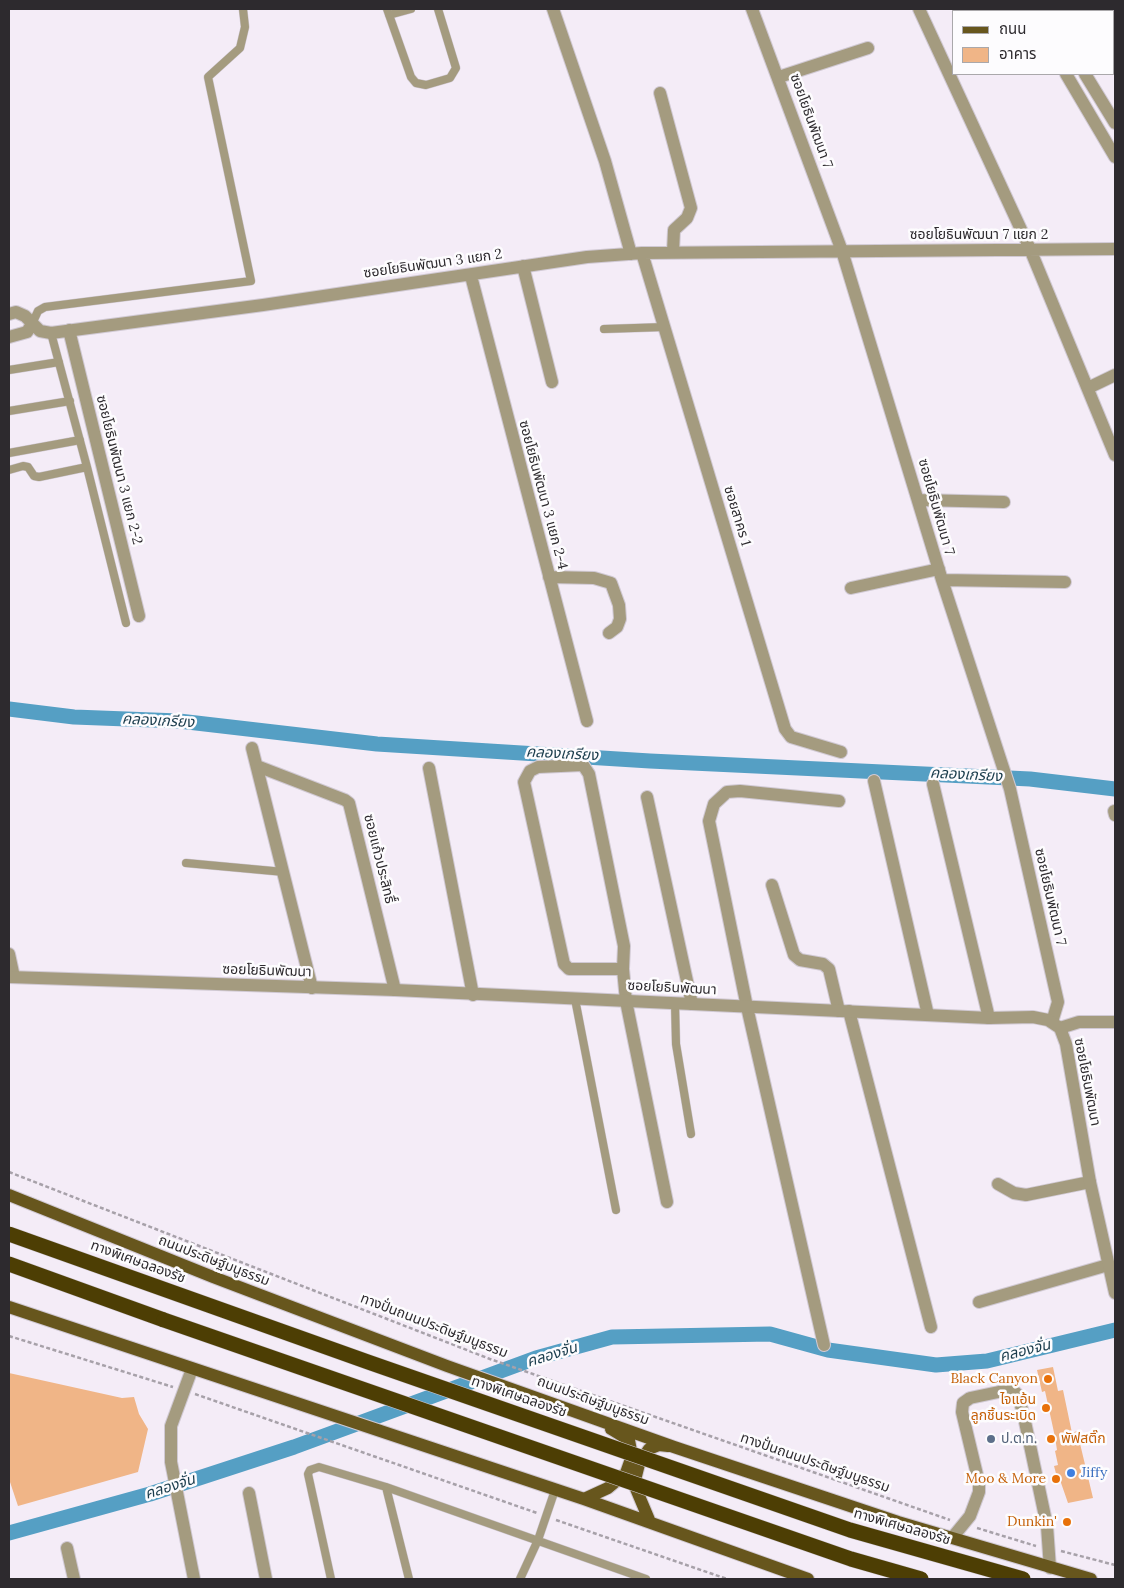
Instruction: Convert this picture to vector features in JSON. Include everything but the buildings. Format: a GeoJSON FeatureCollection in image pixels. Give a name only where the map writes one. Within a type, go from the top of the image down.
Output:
{"type":"FeatureCollection","features":[{"type":"Feature","properties":{"kind":"highway"},"geometry":{"type":"LineString","coordinates":[[9,1227],[45,1246]]}},
{"type":"Feature","properties":{"kind":"highway","name":"ทางพิเศษฉลองรัช"},"geometry":{"type":"LineString","coordinates":[[9,1234],[359,1359],[850,1530],[1024,1579]]}},
{"type":"Feature","properties":{"kind":"highway"},"geometry":{"type":"LineString","coordinates":[[9,1264],[851,1559],[921,1579]]}},
{"type":"Feature","properties":{"kind":"main road","name":"ถนนประดิษฐ์มนูธรรม"},"geometry":{"type":"LineString","coordinates":[[9,1195],[213,1278],[447,1366],[593,1416],[674,1447],[952,1538],[1091,1579]]}},
{"type":"Feature","properties":{"kind":"main road"},"geometry":{"type":"LineString","coordinates":[[9,1307],[342,1418],[386,1435],[584,1499],[808,1579]]}},
{"type":"Feature","properties":{"kind":"main road"},"geometry":{"type":"LineString","coordinates":[[584,1499],[617,1482],[626,1474],[632,1456],[628,1440],[593,1416]]}},
{"type":"Feature","properties":{"kind":"main road"},"geometry":{"type":"LineString","coordinates":[[650,1522],[634,1484],[639,1464],[649,1449],[659,1445],[674,1447]]}},
{"type":"Feature","properties":{"kind":"street","name":"ซอยสาคร 1"},"geometry":{"type":"LineString","coordinates":[[553,9],[637,253],[665,327],[785,729],[791,737],[841,752]]}},
{"type":"Feature","properties":{"kind":"street","name":"ซอยโยธินพัฒนา 7"},"geometry":{"type":"LineString","coordinates":[[752,9],[779,77],[842,251],[919,500],[940,575],[1010,789],[1058,1002],[1056,1025]]}},
{"type":"Feature","properties":{"kind":"street"},"geometry":{"type":"LineString","coordinates":[[919,9],[1030,249],[1115,455]]}},
{"type":"Feature","properties":{"kind":"street"},"geometry":{"type":"LineString","coordinates":[[779,77],[868,48]]}},
{"type":"Feature","properties":{"kind":"street"},"geometry":{"type":"LineString","coordinates":[[1067,75],[1115,157]]}},
{"type":"Feature","properties":{"kind":"street"},"geometry":{"type":"LineString","coordinates":[[1086,75],[1115,123]]}},
{"type":"Feature","properties":{"kind":"street"},"geometry":{"type":"LineString","coordinates":[[660,93],[691,208],[687,218],[674,230],[673,252]]}},
{"type":"Feature","properties":{"kind":"street","name":"ซอยโยธินพัฒนา 7 แยก 2"},"geometry":{"type":"LineString","coordinates":[[842,251],[1115,249]]}},
{"type":"Feature","properties":{"kind":"street","name":"ซอยโยธินพัฒนา 3 แยก 2"},"geometry":{"type":"LineString","coordinates":[[51,333],[471,276],[524,266],[637,253],[842,251]]}},
{"type":"Feature","properties":{"kind":"street"},"geometry":{"type":"LineString","coordinates":[[524,266],[552,382]]}},
{"type":"Feature","properties":{"kind":"street","name":"ซอยโยธินพัฒนา 3 แยก 2-4"},"geometry":{"type":"LineString","coordinates":[[471,276],[587,722]]}},
{"type":"Feature","properties":{"kind":"street"},"geometry":{"type":"LineString","coordinates":[[9,314],[16,312],[25,316],[40,331],[51,333]]}},
{"type":"Feature","properties":{"kind":"street"},"geometry":{"type":"LineString","coordinates":[[9,337],[27,332],[32,324]]}},
{"type":"Feature","properties":{"kind":"street","name":"ซอยโยธินพัฒนา 3 แยก 2-2"},"geometry":{"type":"LineString","coordinates":[[69,330],[140,616]]}},
{"type":"Feature","properties":{"kind":"street"},"geometry":{"type":"LineString","coordinates":[[1088,388],[1115,375]]}},
{"type":"Feature","properties":{"kind":"street"},"geometry":{"type":"LineString","coordinates":[[919,500],[1004,502]]}},
{"type":"Feature","properties":{"kind":"street"},"geometry":{"type":"LineString","coordinates":[[852,588],[940,575],[1065,582]]}},
{"type":"Feature","properties":{"kind":"street"},"geometry":{"type":"LineString","coordinates":[[549,577],[594,578],[611,583],[619,605],[620,619],[617,627],[609,633]]}},
{"type":"Feature","properties":{"kind":"street"},"geometry":{"type":"LineString","coordinates":[[252,748],[312,988]]}},
{"type":"Feature","properties":{"kind":"street","name":"ซอยแก้วประสิทธื์"},"geometry":{"type":"LineString","coordinates":[[257,766],[349,803],[395,990]]}},
{"type":"Feature","properties":{"kind":"street"},"geometry":{"type":"LineString","coordinates":[[622,969],[569,969],[564,964],[524,782],[530,771],[538,767],[583,766],[587,768],[624,946],[622,969],[626,1001],[667,1202]]}},
{"type":"Feature","properties":{"kind":"street"},"geometry":{"type":"LineString","coordinates":[[429,768],[473,995]]}},
{"type":"Feature","properties":{"kind":"street"},"geometry":{"type":"LineString","coordinates":[[874,781],[928,1015]]}},
{"type":"Feature","properties":{"kind":"street"},"geometry":{"type":"LineString","coordinates":[[933,784],[989,1018]]}},
{"type":"Feature","properties":{"kind":"street"},"geometry":{"type":"LineString","coordinates":[[824,1344],[747,1007],[709,821],[714,804],[727,792],[740,791],[839,801]]}},
{"type":"Feature","properties":{"kind":"street"},"geometry":{"type":"LineString","coordinates":[[647,797],[692,1004]]}},
{"type":"Feature","properties":{"kind":"street"},"geometry":{"type":"LineString","coordinates":[[772,885],[794,955],[800,960],[823,964],[829,969],[844,1011],[931,1327]]}},
{"type":"Feature","properties":{"kind":"street"},"geometry":{"type":"LineString","coordinates":[[9,954],[12,977]]}},
{"type":"Feature","properties":{"kind":"street","name":"ซอยโยธินพัฒนา"},"geometry":{"type":"LineString","coordinates":[[12,977],[395,990],[989,1018],[1033,1017],[1056,1025],[1066,1044],[1090,1182],[1115,1293]]}},
{"type":"Feature","properties":{"kind":"street"},"geometry":{"type":"LineString","coordinates":[[1056,1025],[1079,1022],[1115,1022]]}},
{"type":"Feature","properties":{"kind":"street"},"geometry":{"type":"LineString","coordinates":[[998,1184],[1014,1193],[1026,1195],[1090,1182]]}},
{"type":"Feature","properties":{"kind":"street"},"geometry":{"type":"LineString","coordinates":[[980,1302],[1108,1265]]}},
{"type":"Feature","properties":{"kind":"street"},"geometry":{"type":"LineString","coordinates":[[192,1369],[171,1426],[171,1462],[194,1579]]}},
{"type":"Feature","properties":{"kind":"street"},"geometry":{"type":"LineString","coordinates":[[952,1538],[976,1505],[979,1483],[962,1412],[963,1403],[970,1398],[1008,1390],[1018,1395],[1024,1417],[1047,1526],[1050,1568]]}},
{"type":"Feature","properties":{"kind":"street"},"geometry":{"type":"LineString","coordinates":[[249,1492],[266,1579]]}},
{"type":"Feature","properties":{"kind":"street"},"geometry":{"type":"LineString","coordinates":[[67,1548],[74,1579]]}},
{"type":"Feature","properties":{"kind":"lane"},"geometry":{"type":"LineString","coordinates":[[32,324],[38,311],[45,307],[251,281],[208,77],[240,48],[245,27],[243,9]]}},
{"type":"Feature","properties":{"kind":"lane"},"geometry":{"type":"LineString","coordinates":[[411,9],[388,12],[411,77],[416,83],[426,85],[450,78],[456,68],[438,9]]}},
{"type":"Feature","properties":{"kind":"lane"},"geometry":{"type":"LineString","coordinates":[[604,329],[665,327]]}},
{"type":"Feature","properties":{"kind":"lane"},"geometry":{"type":"LineString","coordinates":[[51,333],[126,623]]}},
{"type":"Feature","properties":{"kind":"lane"},"geometry":{"type":"LineString","coordinates":[[9,370],[59,362]]}},
{"type":"Feature","properties":{"kind":"lane"},"geometry":{"type":"LineString","coordinates":[[9,411],[70,401]]}},
{"type":"Feature","properties":{"kind":"lane"},"geometry":{"type":"LineString","coordinates":[[9,453],[80,440]]}},
{"type":"Feature","properties":{"kind":"lane"},"geometry":{"type":"LineString","coordinates":[[9,470],[23,466],[28,467],[34,476],[39,477],[87,467]]}},
{"type":"Feature","properties":{"kind":"lane"},"geometry":{"type":"LineString","coordinates":[[186,862],[284,872]]}},
{"type":"Feature","properties":{"kind":"lane"},"geometry":{"type":"LineString","coordinates":[[575,999],[616,1210]]}},
{"type":"Feature","properties":{"kind":"lane"},"geometry":{"type":"LineString","coordinates":[[675,1003],[676,1044],[692,1134]]}},
{"type":"Feature","properties":{"kind":"lane"},"geometry":{"type":"LineString","coordinates":[[331,1579],[308,1474],[310,1470],[324,1468],[386,1487],[646,1579]]}},
{"type":"Feature","properties":{"kind":"lane"},"geometry":{"type":"LineString","coordinates":[[386,1487],[409,1579]]}},
{"type":"Feature","properties":{"kind":"lane"},"geometry":{"type":"LineString","coordinates":[[520,1579],[538,1540],[555,1490]]}},
{"type":"Feature","properties":{"kind":"path","name":"ทางปั่นถนนประดิษฐ์มนูธรรม"},"geometry":{"type":"LineString","coordinates":[[9,1172],[490,1359],[963,1524],[1115,1564]]}},
{"type":"Feature","properties":{"kind":"path"},"geometry":{"type":"LineString","coordinates":[[9,1336],[126,1370],[371,1455]]}},
{"type":"Feature","properties":{"kind":"waterway","name":"คลองเกรียง"},"geometry":{"type":"LineString","coordinates":[[9,709],[74,717],[179,721],[377,744],[650,761],[1030,779],[1115,789]]}},
{"type":"Feature","properties":{"kind":"waterway","name":"คลองจั่น"},"geometry":{"type":"LineString","coordinates":[[9,1533],[150,1494],[294,1447],[536,1358],[612,1337],[770,1334],[828,1350],[936,1365],[987,1361],[1115,1330]]}},
{"type":"Feature","properties":{"kind":"place","name":"Black Canyon"},"geometry":{"type":"Point","coordinates":[1048,1379]}},
{"type":"Feature","properties":{"kind":"place","name":"ไจแอ้น ลูกชิ้นระเบิด"},"geometry":{"type":"Point","coordinates":[1046,1408]}},
{"type":"Feature","properties":{"kind":"place","name":"ป.ต.ท."},"geometry":{"type":"Point","coordinates":[991,1439]}},
{"type":"Feature","properties":{"kind":"place","name":"พัฟสติ๊ก"},"geometry":{"type":"Point","coordinates":[1051,1439]}},
{"type":"Feature","properties":{"kind":"place","name":"Jiffy"},"geometry":{"type":"Point","coordinates":[1071,1473]}},
{"type":"Feature","properties":{"kind":"place","name":"Moo & More"},"geometry":{"type":"Point","coordinates":[1056,1479]}},
{"type":"Feature","properties":{"kind":"place","name":"Dunkin'"},"geometry":{"type":"Point","coordinates":[1067,1522]}}]}
